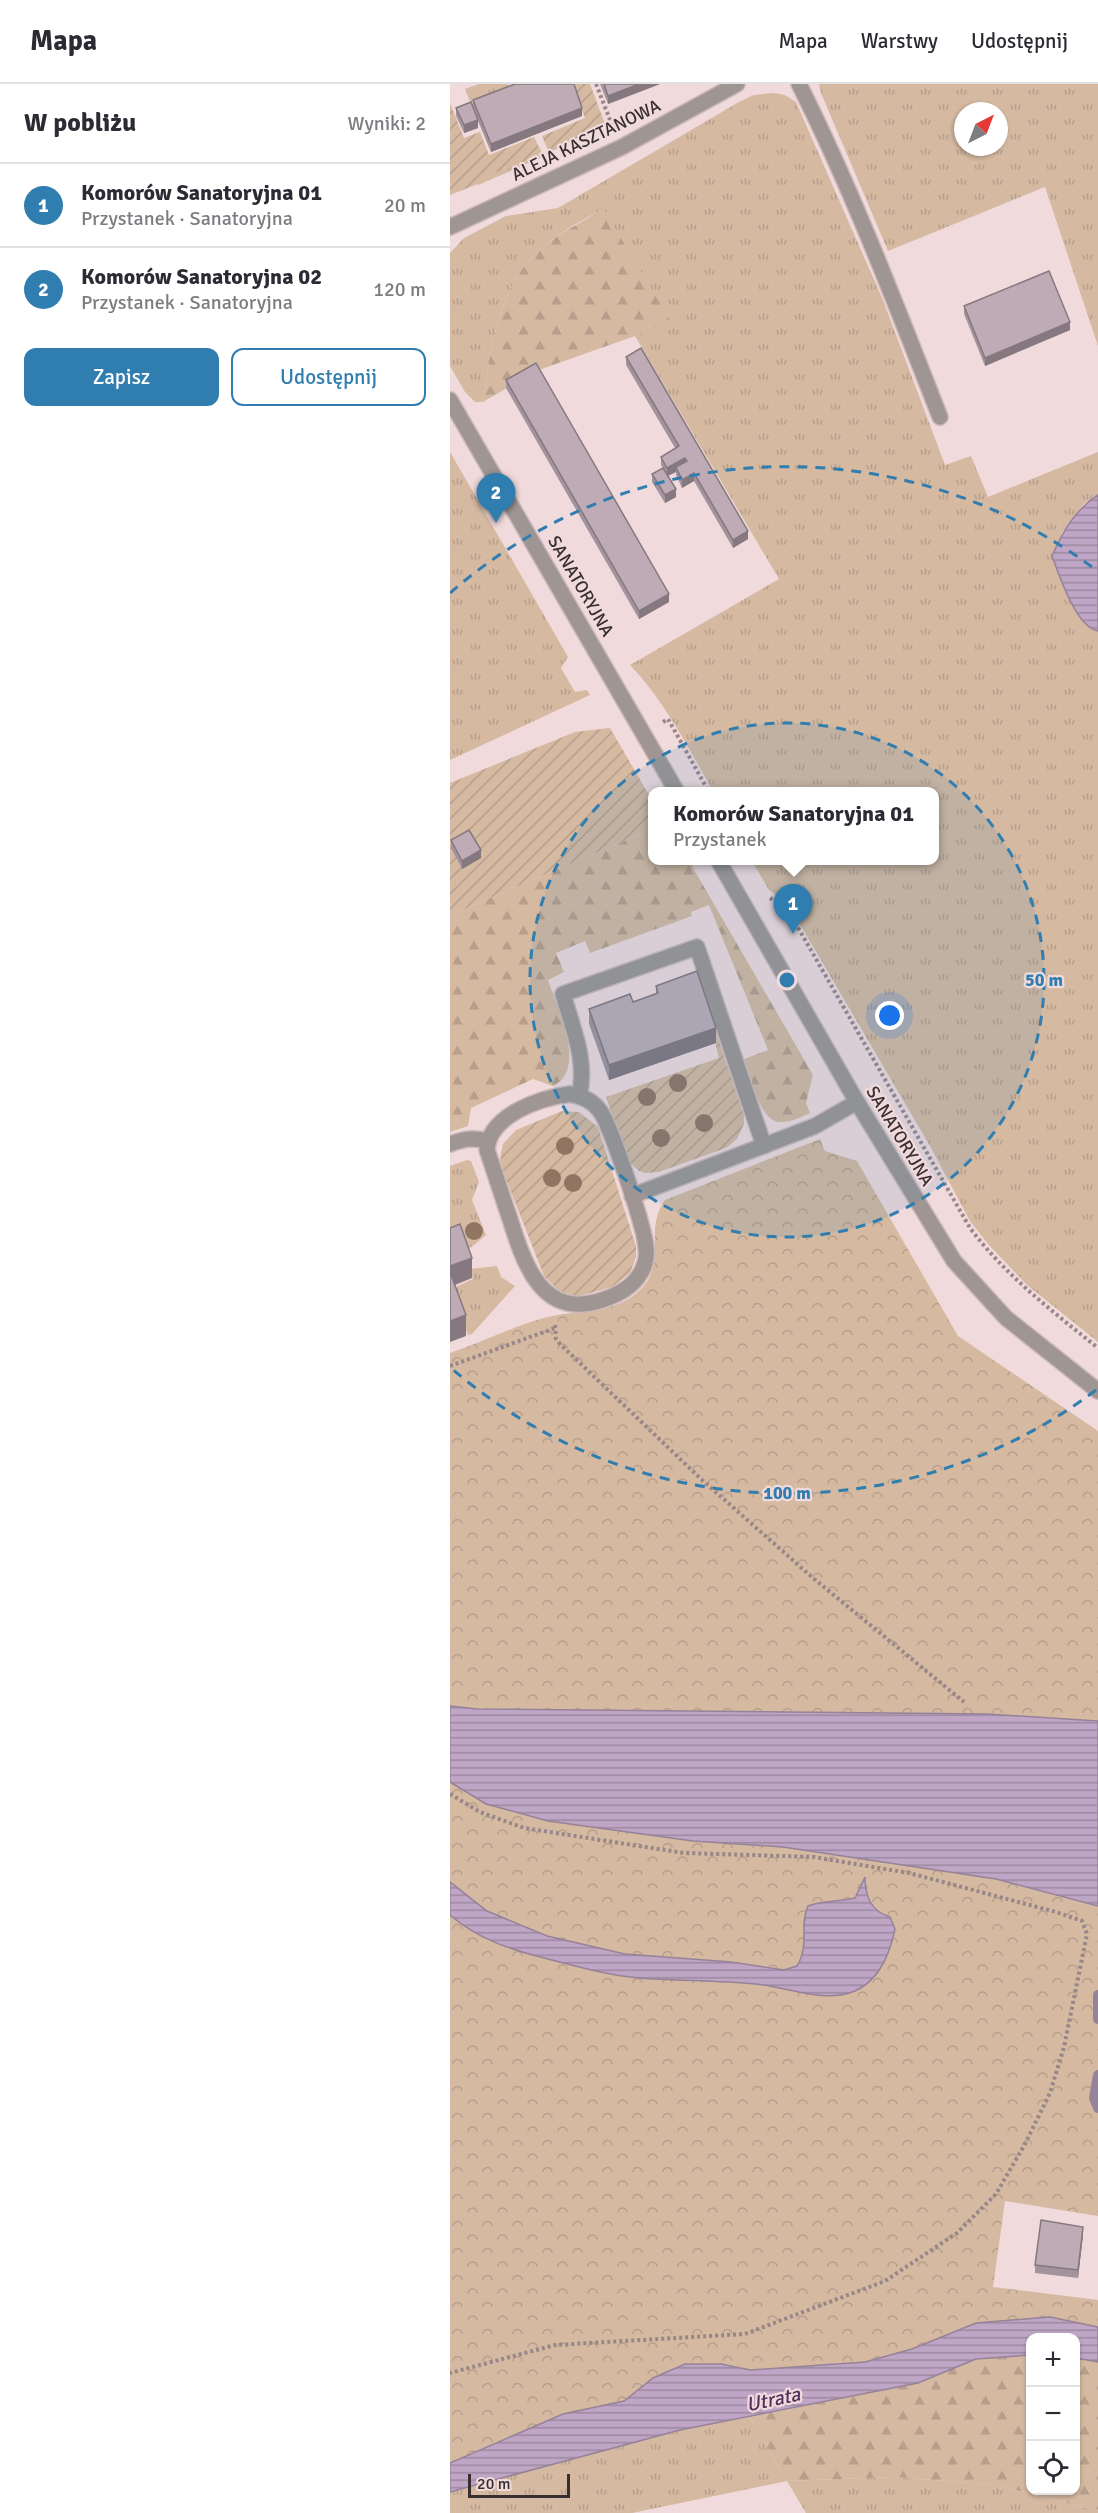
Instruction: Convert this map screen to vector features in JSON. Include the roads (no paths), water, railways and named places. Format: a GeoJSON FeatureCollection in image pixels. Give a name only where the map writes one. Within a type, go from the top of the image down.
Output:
{"type":"FeatureCollection","features":[{"type":"Feature","properties":{"kind":"street","name":"ALEJA KASZTANOWA"},"geometry":{"type":"LineString","coordinates":[[450,227],[622,147],[737,84]]}},
{"type":"Feature","properties":{"kind":"street"},"geometry":{"type":"LineString","coordinates":[[799,84],[824,134],[877,255],[940,417]]}},
{"type":"Feature","properties":{"kind":"street","name":"SANATORYJNA"},"geometry":{"type":"LineString","coordinates":[[450,400],[675,787]]}},
{"type":"Feature","properties":{"kind":"street","name":"SANATORYJNA"},"geometry":{"type":"LineString","coordinates":[[720,865],[857,1102],[932,1227],[966,1276],[1006,1318],[1098,1391]]}},
{"type":"Feature","properties":{"kind":"street"},"geometry":{"type":"LineString","coordinates":[[579,1096],[582,1077],[581,1061],[563,994],[697,947],[764,1146]]}},
{"type":"Feature","properties":{"kind":"street"},"geometry":{"type":"LineString","coordinates":[[560,1096],[579,1096],[594,1104],[601,1112],[632,1196],[646,1250],[645,1262],[640,1274],[626,1288],[609,1298],[583,1304],[562,1302],[544,1289],[524,1262],[487,1150],[487,1141],[497,1125],[521,1110],[560,1096]]}},
{"type":"Feature","properties":{"kind":"street"},"geometry":{"type":"LineString","coordinates":[[632,1196],[815,1126],[857,1102]]}},
{"type":"Feature","properties":{"kind":"street"},"geometry":{"type":"LineString","coordinates":[[450,1144],[476,1138],[487,1141]]}},
{"type":"Feature","properties":{"kind":"water"},"geometry":{"type":"Polygon","coordinates":[[[1098,495],[1098,631],[1090,627],[1076,611],[1052,556],[1070,522],[1098,495]]]}},
{"type":"Feature","properties":{"kind":"water"},"geometry":{"type":"Polygon","coordinates":[[[450,1706],[477,1709],[987,1714],[1098,1721],[1098,1906],[996,1879],[783,1847],[693,1841],[548,1821],[486,1804],[450,1782],[450,1706]]]}},
{"type":"Feature","properties":{"kind":"water"},"geometry":{"type":"Polygon","coordinates":[[[865,1877],[870,1902],[878,1911],[890,1917],[895,1929],[887,1956],[877,1973],[864,1986],[843,1995],[818,1995],[756,1984],[626,1977],[506,1947],[472,1931],[450,1915],[450,1882],[487,1911],[547,1936],[625,1954],[731,1962],[784,1970],[797,1966],[801,1958],[805,1913],[808,1906],[855,1898],[865,1877]]]}},
{"type":"Feature","properties":{"kind":"water","name":"Utrata"},"geometry":{"type":"Polygon","coordinates":[[[1050,2317],[1098,2327],[1098,2362],[1080,2359],[1080,2333],[1026,2333],[1026,2355],[976,2359],[918,2383],[680,2430],[450,2492],[450,2463],[563,2414],[624,2401],[653,2378],[685,2364],[721,2364],[750,2370],[865,2362],[912,2349],[976,2323],[1050,2317]]]}},
{"type":"Feature","properties":{"kind":"waterway"},"geometry":{"type":"LineString","coordinates":[[1098,1995],[1098,2019]]}},
{"type":"Feature","properties":{"kind":"waterway"},"geometry":{"type":"LineString","coordinates":[[1098,2075],[1094,2098],[1098,2108]]}},
{"type":"Feature","properties":{"kind":"place","name":"Komorów Sanatoryjna 02"},"geometry":{"type":"Point","coordinates":[496,523]}},
{"type":"Feature","properties":{"kind":"place","name":"Komorów Sanatoryjna 01"},"geometry":{"type":"Point","coordinates":[793,934]}}]}
